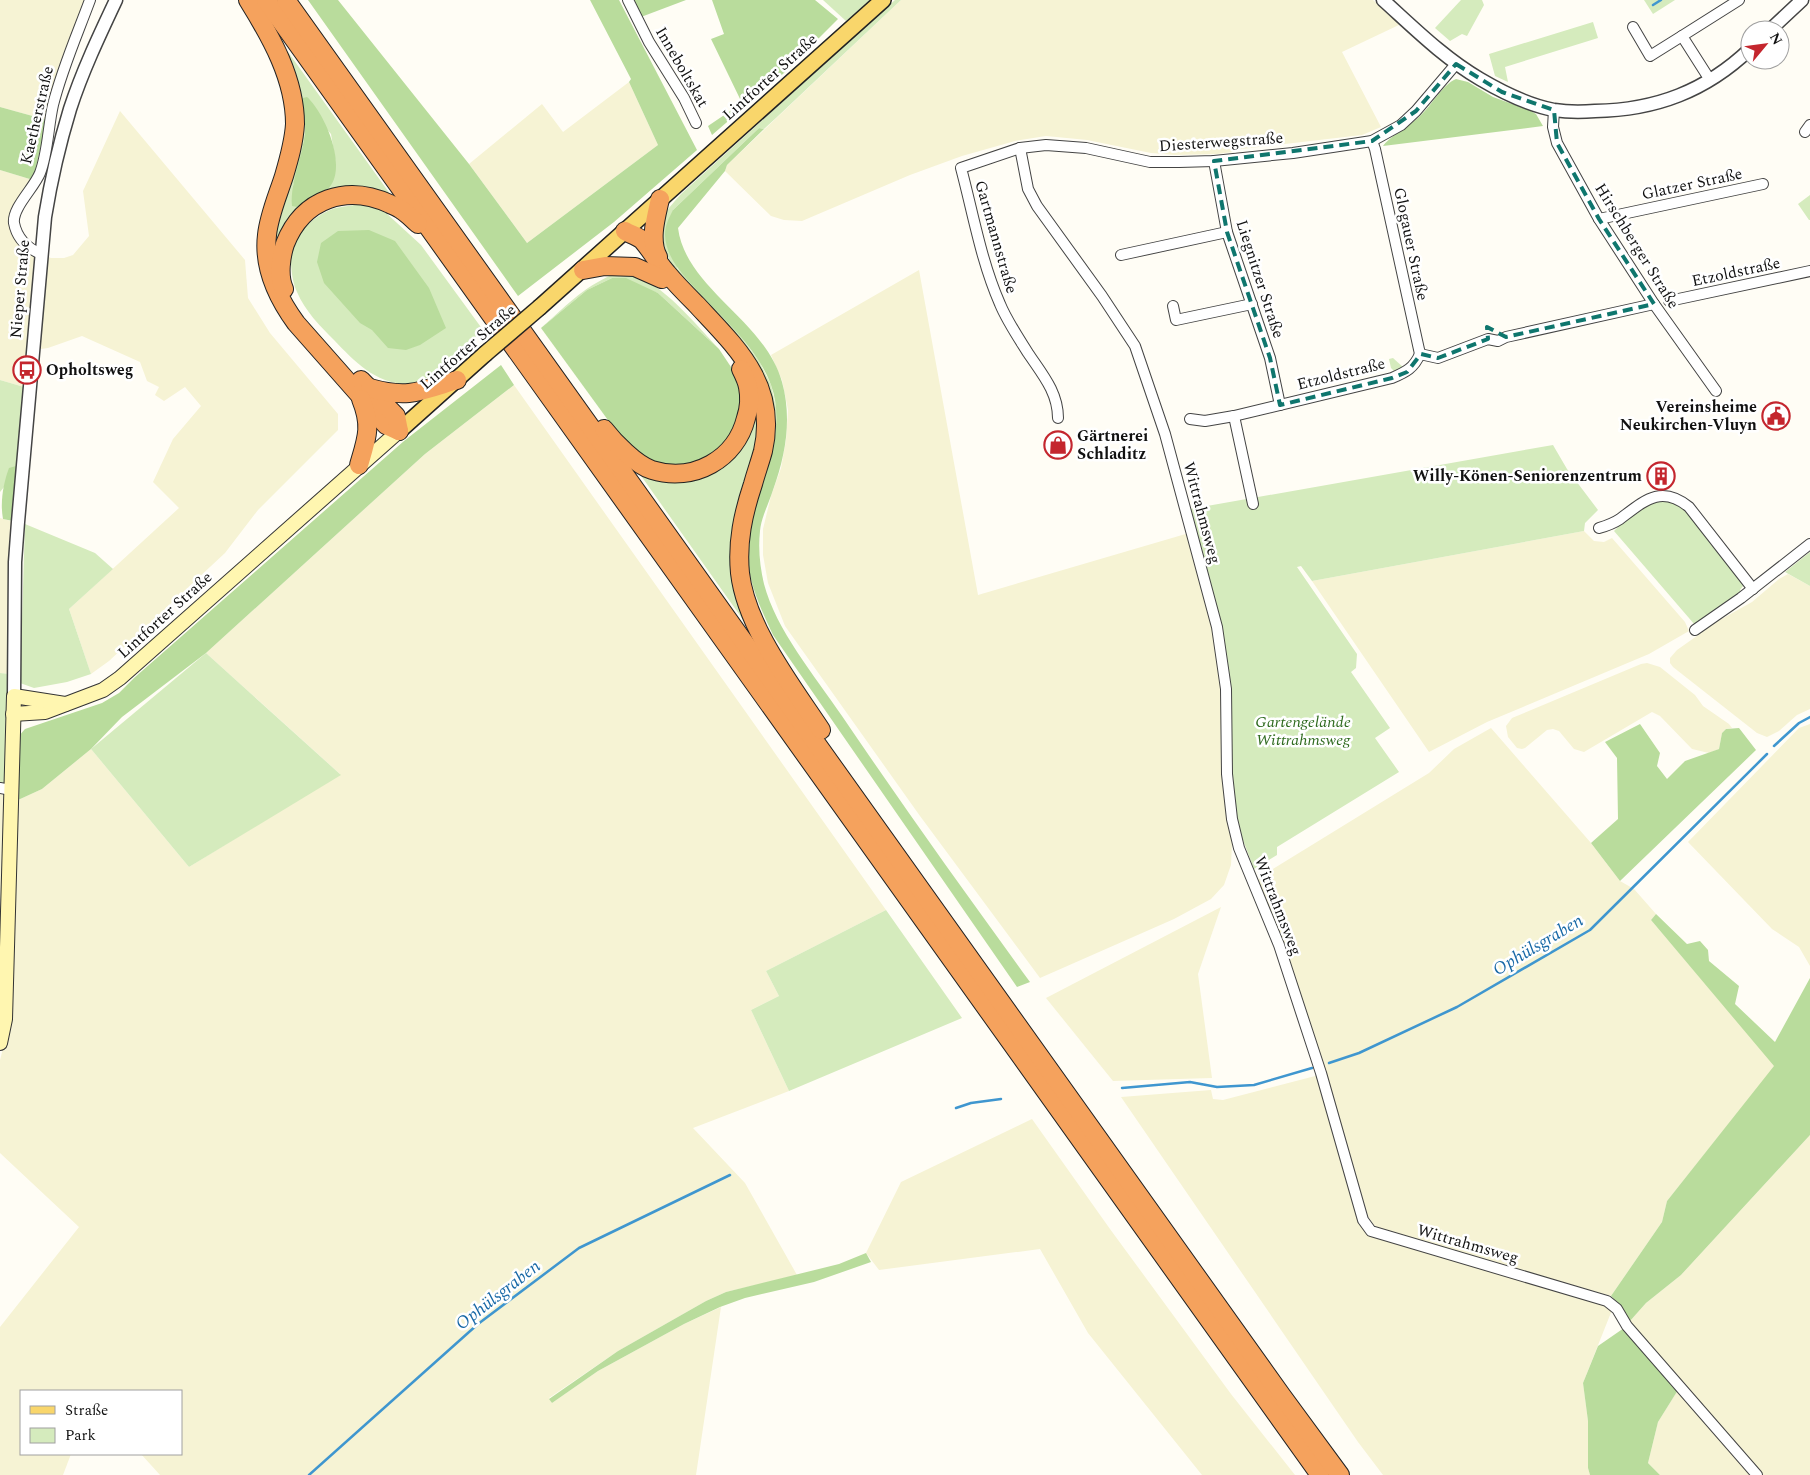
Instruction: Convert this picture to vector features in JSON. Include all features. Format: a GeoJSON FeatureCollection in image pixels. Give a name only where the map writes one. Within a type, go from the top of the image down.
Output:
{"type":"FeatureCollection","features":[{"type":"Feature","properties":{"kind":"highway"},"geometry":{"type":"LineString","coordinates":[[248,0],[276,51],[287,76],[294,103],[295,125],[292,150],[267,234],[268,262],[273,285],[283,305],[296,323],[364,391],[396,416],[399,431]]}},
{"type":"Feature","properties":{"kind":"highway"},"geometry":{"type":"LineString","coordinates":[[266,0],[1320,1475]]}},
{"type":"Feature","properties":{"kind":"highway"},"geometry":{"type":"LineString","coordinates":[[286,0],[1340,1475]]}},
{"type":"Feature","properties":{"kind":"highway"},"geometry":{"type":"LineString","coordinates":[[359,465],[368,435],[364,391],[300,320],[290,302],[282,285],[281,268],[282,252],[287,238],[297,221],[312,208],[327,199],[342,195],[359,194],[376,198],[403,210],[442,246]]}},
{"type":"Feature","properties":{"kind":"highway"},"geometry":{"type":"LineString","coordinates":[[660,199],[653,231],[656,252],[664,276]]}},
{"type":"Feature","properties":{"kind":"highway"},"geometry":{"type":"LineString","coordinates":[[542,359],[572,388],[607,433],[630,456],[650,470],[673,475],[700,470],[720,459],[734,446],[743,430],[748,410],[748,389],[739,363],[725,343],[664,276],[641,239],[625,231]]}},
{"type":"Feature","properties":{"kind":"highway"},"geometry":{"type":"LineString","coordinates":[[582,270],[605,266],[635,267],[664,276],[729,339],[753,371],[761,390],[766,428],[763,451],[744,512],[740,533],[740,575],[746,598],[755,624],[783,671],[880,820],[892,849]]}},
{"type":"Feature","properties":{"kind":"highway"},"geometry":{"type":"LineString","coordinates":[[364,391],[406,394],[419,392],[457,380]]}},
{"type":"Feature","properties":{"kind":"main road","name":"Lintforter Straße"},"geometry":{"type":"LineString","coordinates":[[13,714],[46,712],[103,690],[120,678],[582,270],[883,0]]}},
{"type":"Feature","properties":{"kind":"main road","name":"Lintforter Straße"},"geometry":{"type":"LineString","coordinates":[[14,696],[66,704]]}},
{"type":"Feature","properties":{"kind":"main road","name":"Nieper Straße"},"geometry":{"type":"LineString","coordinates":[[0,1043],[5,1019],[5,789],[14,696]]}},
{"type":"Feature","properties":{"kind":"street","name":"Kaetherstraße"},"geometry":{"type":"LineString","coordinates":[[40,254],[26,246],[18,235],[14,222],[17,209],[34,185],[40,171],[56,97],[66,63],[90,0]]}},
{"type":"Feature","properties":{"kind":"street","name":"Nieper Straße"},"geometry":{"type":"LineString","coordinates":[[14,696],[15,562],[40,254],[52,178],[70,108],[90,56],[116,0]]}},
{"type":"Feature","properties":{"kind":"street","name":"Inneboltskat"},"geometry":{"type":"LineString","coordinates":[[628,0],[649,42],[684,98],[696,123]]}},
{"type":"Feature","properties":{"kind":"street"},"geometry":{"type":"LineString","coordinates":[[1383,0],[1456,64],[1502,92],[1554,110],[1582,112],[1619,111],[1660,103],[1694,89],[1740,58]]}},
{"type":"Feature","properties":{"kind":"street"},"geometry":{"type":"LineString","coordinates":[[1633,27],[1650,56],[1739,0]]}},
{"type":"Feature","properties":{"kind":"street"},"geometry":{"type":"LineString","coordinates":[[1781,20],[1802,0]]}},
{"type":"Feature","properties":{"kind":"street"},"geometry":{"type":"LineString","coordinates":[[1682,36],[1710,80]]}},
{"type":"Feature","properties":{"kind":"street","name":"Diesterwegstraße"},"geometry":{"type":"LineString","coordinates":[[961,168],[1020,148],[1046,145],[1086,148],[1150,162],[1214,161],[1372,142],[1401,125],[1416,111],[1456,64]]}},
{"type":"Feature","properties":{"kind":"street","name":"Hirschberger Straße"},"geometry":{"type":"LineString","coordinates":[[1554,110],[1553,128],[1557,143],[1599,219],[1654,304],[1716,391]]}},
{"type":"Feature","properties":{"kind":"street","name":"Glogauer Straße"},"geometry":{"type":"LineString","coordinates":[[1372,142],[1420,354]]}},
{"type":"Feature","properties":{"kind":"street","name":"Wittrahmsweg"},"geometry":{"type":"LineString","coordinates":[[1020,148],[1028,189],[1037,206],[1102,296],[1135,346],[1165,434],[1218,635],[1226,689],[1227,774],[1232,819],[1239,848],[1279,945],[1321,1073],[1363,1220],[1371,1231],[1607,1301],[1617,1309],[1627,1326],[1757,1475]]}},
{"type":"Feature","properties":{"kind":"street","name":"Liegnitzer Straße"},"geometry":{"type":"LineString","coordinates":[[1214,161],[1227,232],[1270,358],[1280,405]]}},
{"type":"Feature","properties":{"kind":"street","name":"Gartmannstraße"},"geometry":{"type":"LineString","coordinates":[[961,168],[987,271],[1000,304],[1011,325],[1047,380],[1058,406],[1058,418]]}},
{"type":"Feature","properties":{"kind":"street","name":"Glatzer Straße"},"geometry":{"type":"LineString","coordinates":[[1599,219],[1762,184]]}},
{"type":"Feature","properties":{"kind":"street"},"geometry":{"type":"LineString","coordinates":[[1121,255],[1227,232]]}},
{"type":"Feature","properties":{"kind":"street","name":"Etzoldstraße"},"geometry":{"type":"LineString","coordinates":[[1668,301],[1810,271]]}},
{"type":"Feature","properties":{"kind":"street"},"geometry":{"type":"LineString","coordinates":[[1173,306],[1176,320],[1252,304]]}},
{"type":"Feature","properties":{"kind":"street"},"geometry":{"type":"LineString","coordinates":[[1420,354],[1438,358],[1488,339],[1498,340],[1654,304]]}},
{"type":"Feature","properties":{"kind":"street","name":"Etzoldstraße"},"geometry":{"type":"LineString","coordinates":[[1190,419],[1205,421],[1234,416],[1392,378],[1407,372],[1420,354]]}},
{"type":"Feature","properties":{"kind":"street"},"geometry":{"type":"LineString","coordinates":[[1234,416],[1253,504]]}},
{"type":"Feature","properties":{"kind":"street"},"geometry":{"type":"LineString","coordinates":[[1598,528],[1619,520],[1643,501],[1655,497],[1669,496],[1681,500],[1690,507],[1753,589]]}},
{"type":"Feature","properties":{"kind":"street"},"geometry":{"type":"LineString","coordinates":[[1695,630],[1753,589],[1810,544]]}},
{"type":"Feature","properties":{"kind":"highlighted area"},"geometry":{"type":"Polygon","coordinates":[[[1456,64],[1502,92],[1554,110],[1557,143],[1599,219],[1654,304],[1506,337],[1487,327],[1488,339],[1438,358],[1421,354],[1407,372],[1392,378],[1280,405],[1270,358],[1227,232],[1214,161],[1372,141],[1416,111],[1456,64]]]}},
{"type":"Feature","properties":{"kind":"shaded area"},"geometry":{"type":"Polygon","coordinates":[[[0,0],[86,0],[47,120],[0,107],[0,0]]]}},
{"type":"Feature","properties":{"kind":"shaded area"},"geometry":{"type":"Polygon","coordinates":[[[901,0],[1373,0],[1401,24],[1342,52],[1381,127],[1362,135],[1233,150],[1233,152],[1217,154],[1175,155],[1151,153],[1087,140],[1046,136],[1015,141],[962,156],[910,175],[802,221],[784,220],[771,216],[725,171],[727,165],[901,0]]]}},
{"type":"Feature","properties":{"kind":"shaded area"},"geometry":{"type":"Polygon","coordinates":[[[629,82],[658,145],[527,243],[469,164],[542,104],[563,132],[629,82]]]}},
{"type":"Feature","properties":{"kind":"shaded area"},"geometry":{"type":"Polygon","coordinates":[[[120,111],[245,260],[248,298],[270,333],[338,414],[338,430],[258,510],[225,553],[109,661],[91,674],[69,609],[179,508],[153,482],[173,439],[201,406],[185,387],[164,401],[155,395],[159,387],[147,381],[140,362],[82,336],[48,348],[27,351],[24,387],[0,380],[0,170],[33,180],[14,207],[20,245],[31,255],[41,254],[51,258],[64,258],[73,255],[89,236],[83,191],[120,111]]]}},
{"type":"Feature","properties":{"kind":"shaded area"},"geometry":{"type":"Polygon","coordinates":[[[919,270],[978,595],[1189,533],[1213,628],[1222,689],[1222,746],[1226,812],[1232,844],[1231,865],[1224,885],[1211,899],[1174,919],[1040,978],[920,816],[785,626],[768,583],[763,555],[763,529],[771,496],[781,468],[786,440],[788,410],[782,380],[771,355],[919,270]]]}},
{"type":"Feature","properties":{"kind":"shaded area"},"geometry":{"type":"Polygon","coordinates":[[[514,385],[886,910],[766,971],[779,996],[751,1010],[789,1091],[693,1128],[745,1183],[797,1275],[726,1292],[706,1301],[618,1351],[549,1398],[552,1403],[598,1371],[684,1324],[721,1307],[696,1475],[160,1475],[142,1455],[182,1455],[182,1390],[20,1390],[20,1455],[71,1455],[63,1475],[0,1475],[0,1327],[79,1227],[0,1153],[0,1060],[13,1010],[8,969],[18,800],[42,789],[91,749],[189,867],[340,774],[206,653],[425,454],[514,385]]]}},
{"type":"Feature","properties":{"kind":"shaded area"},"geometry":{"type":"Polygon","coordinates":[[[0,518],[18,523],[10,674],[0,673],[0,518]]]}},
{"type":"Feature","properties":{"kind":"shaded area"},"geometry":{"type":"Polygon","coordinates":[[[1584,531],[1594,541],[1604,542],[1612,538],[1685,622],[1689,631],[1649,654],[1487,722],[1429,752],[1312,581],[1584,531]]]}},
{"type":"Feature","properties":{"kind":"shaded area"},"geometry":{"type":"Polygon","coordinates":[[[1788,574],[1810,586],[1810,709],[1797,715],[1779,731],[1767,737],[1757,733],[1673,667],[1670,663],[1670,658],[1677,650],[1718,621],[1752,602],[1779,579],[1788,574]]]}},
{"type":"Feature","properties":{"kind":"shaded area"},"geometry":{"type":"Polygon","coordinates":[[[1647,663],[1660,667],[1695,695],[1703,706],[1729,724],[1732,728],[1726,729],[1722,733],[1719,749],[1709,753],[1692,749],[1660,716],[1652,712],[1584,752],[1574,749],[1559,731],[1553,729],[1547,730],[1522,749],[1517,748],[1508,737],[1506,726],[1512,718],[1647,663]]]}},
{"type":"Feature","properties":{"kind":"shaded area"},"geometry":{"type":"Polygon","coordinates":[[[1810,724],[1810,966],[1799,947],[1772,929],[1688,842],[1799,728],[1810,724]]]}},
{"type":"Feature","properties":{"kind":"shaded area"},"geometry":{"type":"Polygon","coordinates":[[[1491,728],[1591,843],[1620,881],[1634,889],[1656,914],[1651,920],[1775,1066],[1667,1201],[1662,1222],[1611,1296],[1383,1231],[1374,1225],[1368,1216],[1321,1055],[1258,881],[1260,877],[1429,773],[1454,749],[1491,728]]]}},
{"type":"Feature","properties":{"kind":"shaded area"},"geometry":{"type":"Polygon","coordinates":[[[0,793],[5,796],[0,914],[0,793]]]}},
{"type":"Feature","properties":{"kind":"shaded area"},"geometry":{"type":"Polygon","coordinates":[[[1221,907],[1198,974],[1212,1078],[1113,1081],[1046,998],[1221,907]]]}},
{"type":"Feature","properties":{"kind":"shaded area"},"geometry":{"type":"Polygon","coordinates":[[[1319,1075],[1362,1223],[1603,1304],[1612,1310],[1583,1383],[1588,1421],[1588,1468],[1590,1475],[1383,1475],[1358,1442],[1121,1097],[1211,1090],[1213,1099],[1223,1100],[1319,1075]]]}},
{"type":"Feature","properties":{"kind":"shaded area"},"geometry":{"type":"Polygon","coordinates":[[[1032,1119],[1231,1394],[1295,1475],[1202,1475],[1088,1333],[1040,1249],[879,1270],[866,1253],[901,1182],[1032,1119]]]}},
{"type":"Feature","properties":{"kind":"shaded area"},"geometry":{"type":"Polygon","coordinates":[[[1810,1135],[1810,1475],[1762,1475],[1630,1321],[1646,1303],[1681,1275],[1810,1135]]]}},
{"type":"Feature","properties":{"kind":"shaded area"},"geometry":{"type":"Polygon","coordinates":[[[1678,1390],[1752,1475],[1660,1475],[1648,1463],[1658,1422],[1678,1390]]]}},
{"type":"Feature","properties":{"kind":"green space"},"geometry":{"type":"Polygon","coordinates":[[[308,0],[338,0],[469,164],[527,243],[658,145],[629,82],[631,79],[590,0],[619,0],[697,150],[614,222],[518,296],[308,0]]]}},
{"type":"Feature","properties":{"kind":"green space"},"geometry":{"type":"Polygon","coordinates":[[[632,0],[686,0],[641,17],[632,0]]]}},
{"type":"Feature","properties":{"kind":"green space"},"geometry":{"type":"Polygon","coordinates":[[[712,0],[815,0],[838,19],[784,73],[712,135],[708,126],[742,103],[711,39],[724,34],[712,0]]]}},
{"type":"Feature","properties":{"kind":"green space"},"geometry":{"type":"Polygon","coordinates":[[[823,0],[870,0],[846,21],[823,0]]]}},
{"type":"Feature","properties":{"kind":"green space"},"geometry":{"type":"Polygon","coordinates":[[[895,0],[901,0],[776,118],[764,129],[759,128],[673,210],[677,268],[738,333],[759,361],[771,385],[777,412],[775,439],[767,468],[773,436],[768,386],[764,375],[748,351],[678,275],[670,262],[662,239],[661,231],[664,216],[681,194],[895,0]]]}},
{"type":"Feature","properties":{"kind":"green space"},"geometry":{"type":"Polygon","coordinates":[[[1461,0],[1482,0],[1484,5],[1467,36],[1462,34],[1450,41],[1435,28],[1461,0]]]}},
{"type":"Feature","properties":{"kind":"green space"},"geometry":{"type":"Polygon","coordinates":[[[1644,0],[1675,0],[1653,14],[1644,0]]]}},
{"type":"Feature","properties":{"kind":"green space"},"geometry":{"type":"Polygon","coordinates":[[[1593,22],[1598,38],[1505,67],[1508,82],[1495,76],[1489,54],[1593,22]]]}},
{"type":"Feature","properties":{"kind":"green space"},"geometry":{"type":"Polygon","coordinates":[[[283,45],[398,205],[387,198],[313,203],[276,283],[271,246],[290,170],[280,46],[283,45]],[[302,102],[305,123],[304,134],[293,186],[333,180],[336,164],[331,134],[302,102]]]}},
{"type":"Feature","properties":{"kind":"green space"},"geometry":{"type":"Polygon","coordinates":[[[1456,79],[1468,82],[1493,97],[1529,110],[1536,114],[1543,126],[1383,146],[1420,116],[1442,90],[1456,79]]]}},
{"type":"Feature","properties":{"kind":"green space"},"geometry":{"type":"Polygon","coordinates":[[[307,97],[321,115],[327,128],[335,155],[336,168],[334,180],[325,192],[297,207],[292,206],[292,196],[304,139],[305,125],[302,102],[303,98],[307,97]]]}},
{"type":"Feature","properties":{"kind":"green space"},"geometry":{"type":"Polygon","coordinates":[[[0,107],[47,120],[33,180],[0,170],[0,107]]]}},
{"type":"Feature","properties":{"kind":"green space"},"geometry":{"type":"Polygon","coordinates":[[[759,128],[764,129],[727,165],[725,171],[678,228],[684,250],[695,269],[760,340],[773,360],[782,382],[787,409],[784,450],[778,476],[763,516],[759,538],[760,565],[764,584],[777,618],[797,652],[911,817],[1030,982],[1017,987],[773,635],[754,589],[748,560],[749,538],[776,429],[776,407],[771,385],[752,350],[674,263],[666,245],[665,235],[666,225],[673,210],[759,128]]]}},
{"type":"Feature","properties":{"kind":"green space"},"geometry":{"type":"Polygon","coordinates":[[[1810,195],[1810,220],[1809,220],[1798,204],[1810,195]]]}},
{"type":"Feature","properties":{"kind":"green space"},"geometry":{"type":"Polygon","coordinates":[[[363,204],[385,212],[421,245],[483,330],[441,368],[414,383],[390,382],[360,365],[313,318],[304,306],[295,287],[291,259],[293,245],[298,235],[324,213],[336,208],[363,204]]]}},
{"type":"Feature","properties":{"kind":"green space"},"geometry":{"type":"Polygon","coordinates":[[[369,230],[395,241],[429,288],[446,328],[420,345],[406,350],[388,348],[372,330],[360,323],[324,283],[317,262],[321,243],[338,231],[369,230]]]}},
{"type":"Feature","properties":{"kind":"green space"},"geometry":{"type":"Polygon","coordinates":[[[612,275],[636,277],[650,283],[682,309],[719,349],[658,293],[612,278],[587,290],[541,328],[583,292],[612,275]]]}},
{"type":"Feature","properties":{"kind":"green space"},"geometry":{"type":"Polygon","coordinates":[[[612,278],[626,278],[658,293],[719,349],[731,367],[740,389],[742,409],[729,442],[699,464],[676,467],[654,463],[635,452],[613,427],[541,328],[587,290],[612,278]]]}},
{"type":"Feature","properties":{"kind":"green space"},"geometry":{"type":"Polygon","coordinates":[[[1393,358],[1404,368],[1394,371],[1391,368],[1389,359],[1393,358]]]}},
{"type":"Feature","properties":{"kind":"green space"},"geometry":{"type":"Polygon","coordinates":[[[501,365],[514,385],[425,454],[206,653],[122,717],[91,749],[42,789],[18,800],[18,737],[25,729],[102,703],[119,693],[404,441],[501,365]]]}},
{"type":"Feature","properties":{"kind":"green space"},"geometry":{"type":"Polygon","coordinates":[[[0,380],[24,387],[23,464],[0,492],[0,380]]]}},
{"type":"Feature","properties":{"kind":"green space"},"geometry":{"type":"Polygon","coordinates":[[[752,388],[763,427],[740,512],[751,631],[632,463],[752,388]]]}},
{"type":"Feature","properties":{"kind":"green space","name":"Gartengelände Wittrahmsweg"},"geometry":{"type":"Polygon","coordinates":[[[1553,445],[1567,469],[1598,510],[1585,523],[1584,531],[1312,581],[1301,566],[1297,567],[1357,654],[1356,668],[1351,672],[1390,728],[1375,738],[1399,772],[1277,847],[1277,855],[1254,869],[1238,827],[1235,808],[1229,690],[1190,509],[1553,445]]]}},
{"type":"Feature","properties":{"kind":"green space"},"geometry":{"type":"Polygon","coordinates":[[[23,464],[18,522],[3,519],[3,494],[9,468],[23,464]]]}},
{"type":"Feature","properties":{"kind":"green space"},"geometry":{"type":"Polygon","coordinates":[[[1656,500],[1668,500],[1687,510],[1743,582],[1741,592],[1695,625],[1614,531],[1631,514],[1656,500]]]}},
{"type":"Feature","properties":{"kind":"green space"},"geometry":{"type":"Polygon","coordinates":[[[25,524],[95,553],[113,569],[69,609],[91,674],[67,682],[34,688],[20,683],[25,524]]]}},
{"type":"Feature","properties":{"kind":"green space"},"geometry":{"type":"Polygon","coordinates":[[[1810,552],[1810,586],[1785,572],[1810,552]]]}},
{"type":"Feature","properties":{"kind":"green space"},"geometry":{"type":"Polygon","coordinates":[[[206,653],[341,775],[189,867],[91,749],[206,653]]]}},
{"type":"Feature","properties":{"kind":"green space"},"geometry":{"type":"Polygon","coordinates":[[[0,673],[10,674],[5,783],[0,784],[0,673]]]}},
{"type":"Feature","properties":{"kind":"green space"},"geometry":{"type":"Polygon","coordinates":[[[1640,724],[1660,753],[1657,766],[1667,779],[1685,761],[1719,749],[1722,733],[1726,729],[1739,728],[1756,750],[1620,881],[1591,843],[1618,819],[1617,758],[1605,742],[1640,724]]]}},
{"type":"Feature","properties":{"kind":"green space"},"geometry":{"type":"Polygon","coordinates":[[[886,910],[962,1018],[789,1091],[751,1010],[779,996],[766,971],[886,910]]]}},
{"type":"Feature","properties":{"kind":"green space"},"geometry":{"type":"Polygon","coordinates":[[[1656,914],[1687,944],[1700,941],[1708,950],[1709,961],[1739,986],[1735,1004],[1775,1042],[1810,978],[1810,1135],[1681,1275],[1646,1303],[1630,1321],[1623,1309],[1611,1296],[1662,1222],[1667,1201],[1774,1066],[1651,920],[1656,914]]]}},
{"type":"Feature","properties":{"kind":"green space"},"geometry":{"type":"Polygon","coordinates":[[[866,1253],[871,1262],[814,1282],[745,1298],[720,1307],[684,1324],[598,1371],[552,1403],[549,1399],[618,1351],[706,1301],[726,1292],[839,1264],[866,1253]]]}},
{"type":"Feature","properties":{"kind":"green space"},"geometry":{"type":"Polygon","coordinates":[[[1624,1328],[1678,1390],[1658,1422],[1648,1463],[1660,1475],[1590,1475],[1588,1468],[1588,1421],[1583,1383],[1598,1346],[1624,1328]]]}},
{"type":"Feature","properties":{"kind":"waterway"},"geometry":{"type":"LineString","coordinates":[[1653,5],[1661,0]]}},
{"type":"Feature","properties":{"kind":"waterway","name":"Ophülsgraben"},"geometry":{"type":"LineString","coordinates":[[1774,746],[1799,723],[1810,717]]}},
{"type":"Feature","properties":{"kind":"waterway","name":"Ophülsgraben"},"geometry":{"type":"LineString","coordinates":[[1329,1063],[1359,1053],[1457,1007],[1590,930],[1767,754]]}},
{"type":"Feature","properties":{"kind":"waterway","name":"Ophülsgraben"},"geometry":{"type":"LineString","coordinates":[[1122,1088],[1190,1082],[1217,1087],[1254,1085],[1312,1068]]}},
{"type":"Feature","properties":{"kind":"waterway","name":"Ophülsgraben"},"geometry":{"type":"LineString","coordinates":[[956,1108],[971,1103],[1001,1099]]}},
{"type":"Feature","properties":{"kind":"waterway","name":"Ophülsgraben"},"geometry":{"type":"LineString","coordinates":[[309,1475],[478,1324],[579,1248],[730,1175]]}},
{"type":"Feature","properties":{"kind":"place","name":"Opholtsweg"},"geometry":{"type":"Point","coordinates":[27,370]}},
{"type":"Feature","properties":{"kind":"place","name":"Vereinsheime Neukirchen-Vluyn"},"geometry":{"type":"Point","coordinates":[1776,416]}},
{"type":"Feature","properties":{"kind":"place","name":"Gärtnerei Schladitz"},"geometry":{"type":"Point","coordinates":[1058,445]}},
{"type":"Feature","properties":{"kind":"place","name":"Willy-Könen-Seniorenzentrum"},"geometry":{"type":"Point","coordinates":[1661,476]}}]}
